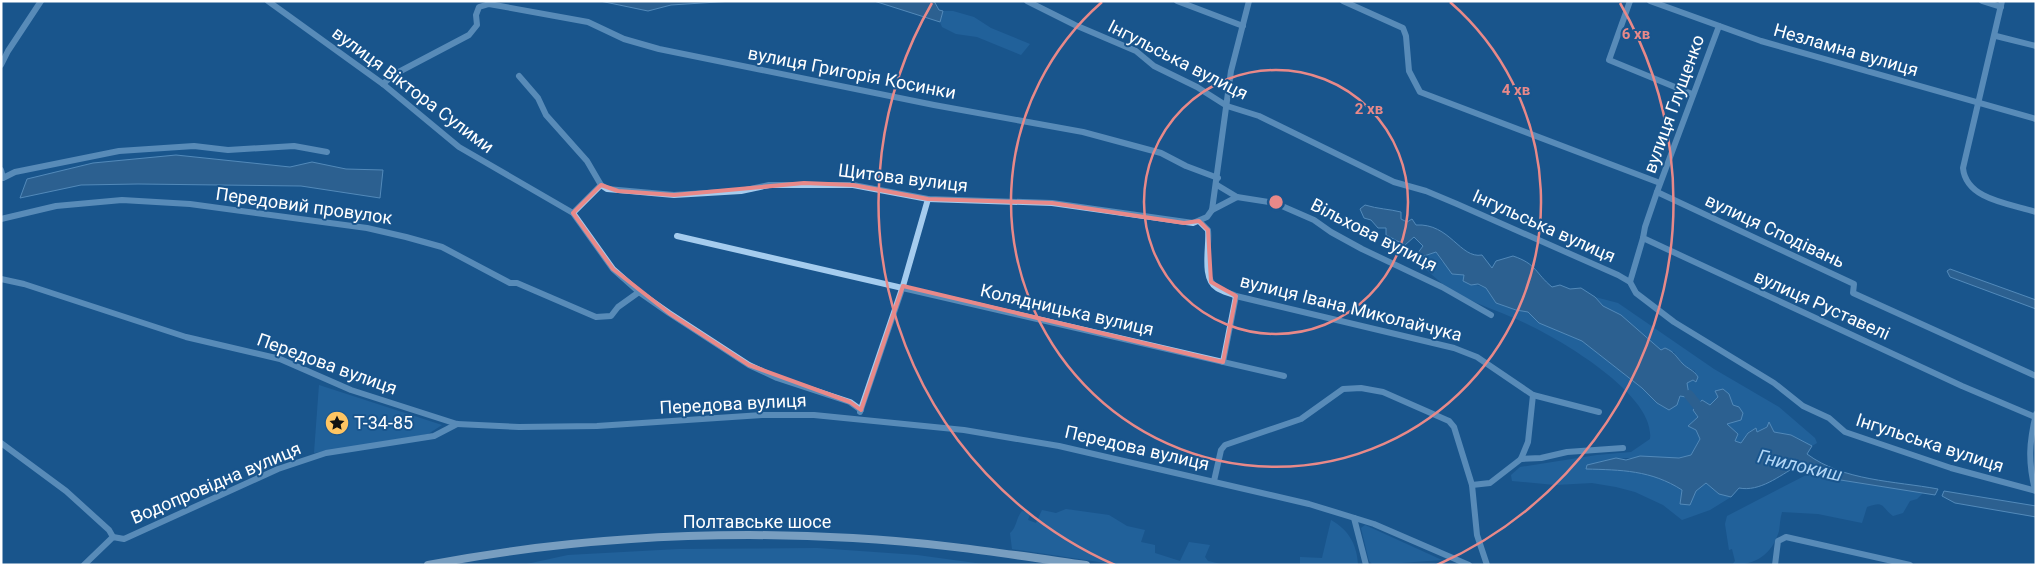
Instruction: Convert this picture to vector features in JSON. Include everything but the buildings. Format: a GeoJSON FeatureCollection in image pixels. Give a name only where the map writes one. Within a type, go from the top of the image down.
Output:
{"type":"FeatureCollection","features":[{"type":"Feature","properties":{"kind":"main road","name":"Полтавське шосе"},"geometry":{"type":"LineString","coordinates":[[428,565],[521,549],[578,542],[737,534],[854,538],[913,543],[1086,565]]}},
{"type":"Feature","properties":{"kind":"street"},"geometry":{"type":"LineString","coordinates":[[1,65],[41,1]]}},
{"type":"Feature","properties":{"kind":"street","name":"вулиця Віктора Сулими"},"geometry":{"type":"LineString","coordinates":[[268,1],[383,84],[459,147],[573,213],[612,269],[638,292],[749,366],[777,378],[850,402],[861,410]]}},
{"type":"Feature","properties":{"kind":"street","name":"Інгульська вулиця"},"geometry":{"type":"LineString","coordinates":[[1028,1],[1074,25],[1136,51],[1154,66],[1197,87],[1227,106],[1258,116],[1394,182],[1457,204],[1630,282],[1636,293],[1674,322],[1774,383],[1803,406],[1829,418],[1845,432],[1951,468],[2035,491]]}},
{"type":"Feature","properties":{"kind":"street"},"geometry":{"type":"LineString","coordinates":[[1177,1],[1243,26]]}},
{"type":"Feature","properties":{"kind":"street"},"geometry":{"type":"LineString","coordinates":[[1212,210],[1231,71],[1249,1]]}},
{"type":"Feature","properties":{"kind":"street"},"geometry":{"type":"LineString","coordinates":[[1344,1],[1403,28],[1406,36],[1408,71],[1420,92],[1660,183]]}},
{"type":"Feature","properties":{"kind":"street"},"geometry":{"type":"LineString","coordinates":[[1630,1],[1609,60],[1692,94]]}},
{"type":"Feature","properties":{"kind":"street","name":"Незламна вулиця"},"geometry":{"type":"LineString","coordinates":[[1650,1],[1761,41],[2036,119]]}},
{"type":"Feature","properties":{"kind":"street"},"geometry":{"type":"LineString","coordinates":[[1982,1],[2002,4],[1996,36],[1963,168],[1967,184],[1973,190],[2036,212]]}},
{"type":"Feature","properties":{"kind":"street","name":"вулиця Григорія Косинки"},"geometry":{"type":"LineString","coordinates":[[383,84],[393,75],[469,35],[477,25],[476,15],[480,7],[489,4],[597,24],[642,45],[659,49],[934,105],[1083,132],[1161,153],[1217,181],[1237,197]]}},
{"type":"Feature","properties":{"kind":"street","name":"вулиця Глущенко"},"geometry":{"type":"LineString","coordinates":[[1657,192],[1692,94],[1719,26]]}},
{"type":"Feature","properties":{"kind":"street"},"geometry":{"type":"LineString","coordinates":[[1996,36],[2036,46]]}},
{"type":"Feature","properties":{"kind":"street"},"geometry":{"type":"LineString","coordinates":[[519,76],[538,98],[546,114],[587,161],[601,185],[573,213]]}},
{"type":"Feature","properties":{"kind":"street"},"geometry":{"type":"LineString","coordinates":[[1,170],[3,178],[15,172],[119,151],[194,146],[228,150],[294,146],[327,152]]}},
{"type":"Feature","properties":{"kind":"street","name":"Щитова вулиця"},"geometry":{"type":"LineString","coordinates":[[601,185],[607,189],[618,191],[674,195],[740,191],[787,184],[853,185],[928,199],[1052,203],[1184,223],[1200,221]]}},
{"type":"Feature","properties":{"kind":"street"},"geometry":{"type":"LineString","coordinates":[[1630,282],[1657,192]]}},
{"type":"Feature","properties":{"kind":"street","name":"вулиця Сподівань"},"geometry":{"type":"LineString","coordinates":[[1657,192],[1854,284],[1853,293],[1890,311],[2036,376]]}},
{"type":"Feature","properties":{"kind":"street"},"geometry":{"type":"LineString","coordinates":[[1200,221],[1212,210],[1237,197]]}},
{"type":"Feature","properties":{"kind":"street","name":"Вільхова вулиця"},"geometry":{"type":"LineString","coordinates":[[1237,197],[1275,203],[1314,220],[1362,249],[1434,283],[1491,315]]}},
{"type":"Feature","properties":{"kind":"street"},"geometry":{"type":"LineString","coordinates":[[858,418],[903,286],[928,199]]}},
{"type":"Feature","properties":{"kind":"street","name":"Передовий провулок"},"geometry":{"type":"LineString","coordinates":[[1,219],[56,206],[122,200],[190,204],[367,228],[442,247],[510,282],[596,317],[611,316],[618,307],[638,292]]}},
{"type":"Feature","properties":{"kind":"street","name":"вулиця Івана Миколайчука"},"geometry":{"type":"LineString","coordinates":[[1200,221],[1208,230],[1208,273],[1211,282],[1217,288],[1236,296],[1454,348],[1477,357],[1534,395],[1599,412]]}},
{"type":"Feature","properties":{"kind":"street","name":"Колядницька вулиця"},"geometry":{"type":"LineString","coordinates":[[677,236],[903,286],[1284,376]]}},
{"type":"Feature","properties":{"kind":"street","name":"вулиця Руставелі"},"geometry":{"type":"LineString","coordinates":[[1643,238],[1962,386],[2035,415]]}},
{"type":"Feature","properties":{"kind":"street","name":"Передова вулиця"},"geometry":{"type":"LineString","coordinates":[[1,279],[24,284],[186,337],[262,354],[306,370],[351,390],[457,424],[519,428],[598,426],[779,415],[814,415],[964,430],[1060,446],[1309,504],[1388,530],[1469,565]]}},
{"type":"Feature","properties":{"kind":"street"},"geometry":{"type":"LineString","coordinates":[[1223,362],[1236,296]]}},
{"type":"Feature","properties":{"kind":"street"},"geometry":{"type":"LineString","coordinates":[[1214,481],[1221,450],[1225,445],[1300,419],[1344,389],[1361,388],[1383,392],[1449,421],[1454,427],[1472,485],[1477,535],[1487,565]]}},
{"type":"Feature","properties":{"kind":"street"},"geometry":{"type":"LineString","coordinates":[[1472,485],[1490,483],[1521,459],[1528,442],[1534,395]]}},
{"type":"Feature","properties":{"kind":"street"},"geometry":{"type":"LineString","coordinates":[[2035,415],[2029,469],[2035,491]]}},
{"type":"Feature","properties":{"kind":"street","name":"Водопровідна вулиця"},"geometry":{"type":"LineString","coordinates":[[84,565],[113,538],[124,539],[278,469],[312,458],[434,436],[457,424]]}},
{"type":"Feature","properties":{"kind":"street"},"geometry":{"type":"LineString","coordinates":[[1,443],[66,491],[108,530],[113,538]]}},
{"type":"Feature","properties":{"kind":"street"},"geometry":{"type":"LineString","coordinates":[[1521,459],[1541,458],[1567,452],[1623,448]]}},
{"type":"Feature","properties":{"kind":"street"},"geometry":{"type":"LineString","coordinates":[[1354,518],[1366,565]]}},
{"type":"Feature","properties":{"kind":"street"},"geometry":{"type":"LineString","coordinates":[[1775,565],[1778,541],[1786,537],[1910,565]]}},
{"type":"Feature","properties":{"kind":"highlighted area"},"geometry":{"type":"Polygon","coordinates":[[[804,183],[853,185],[928,199],[1052,203],[1184,223],[1199,221],[1208,230],[1211,282],[1236,296],[1223,362],[903,286],[861,410],[850,402],[749,365],[669,313],[613,269],[573,213],[601,185],[618,191],[674,195],[804,183]]]}},
{"type":"Feature","properties":{"kind":"shaded area"},"geometry":{"type":"Polygon","coordinates":[[[943,11],[953,11],[974,17],[991,28],[1030,44],[1021,55],[977,37],[956,34],[942,27],[940,22],[943,11]]]}},
{"type":"Feature","properties":{"kind":"shaded area"},"geometry":{"type":"Polygon","coordinates":[[[1436,252],[1442,262],[1465,275],[1463,281],[1486,288],[1496,303],[1528,312],[1539,323],[1582,341],[1642,388],[1657,403],[1680,396],[1687,383],[1693,380],[1695,371],[1683,365],[1674,352],[1661,350],[1621,315],[1603,306],[1595,297],[1618,303],[1714,369],[1779,407],[1815,438],[1817,443],[1812,446],[1791,435],[1774,432],[1767,426],[1757,432],[1756,428],[1748,432],[1741,443],[1735,441],[1727,424],[1733,420],[1739,407],[1733,405],[1729,394],[1718,397],[1710,405],[1702,400],[1694,410],[1698,417],[1696,430],[1700,439],[1691,455],[1665,459],[1613,459],[1599,462],[1586,468],[1625,469],[1641,472],[1669,482],[1682,490],[1680,504],[1690,504],[1696,491],[1706,483],[1719,494],[1731,497],[1710,510],[1682,520],[1663,505],[1635,492],[1616,487],[1592,483],[1555,485],[1512,481],[1511,475],[1520,467],[1597,455],[1631,452],[1650,439],[1648,422],[1639,405],[1624,389],[1585,357],[1546,334],[1469,299],[1441,283],[1424,268],[1421,257],[1436,252]]]}},
{"type":"Feature","properties":{"kind":"shaded area"},"geometry":{"type":"Polygon","coordinates":[[[319,385],[442,425],[428,434],[314,453],[319,385]]]}},
{"type":"Feature","properties":{"kind":"shaded area"},"geometry":{"type":"Polygon","coordinates":[[[1814,471],[1828,478],[1923,493],[1917,499],[1910,501],[1903,513],[1893,516],[1880,504],[1867,507],[1862,523],[1818,514],[1782,512],[1776,539],[1767,552],[1755,561],[1732,565],[1735,561],[1732,549],[1729,550],[1725,524],[1727,516],[1814,471]]]}},
{"type":"Feature","properties":{"kind":"shaded area"},"geometry":{"type":"Polygon","coordinates":[[[1066,509],[1109,515],[1127,526],[1145,530],[1141,542],[1155,545],[1155,553],[1180,561],[1189,542],[1210,545],[1205,557],[1208,561],[1225,565],[1119,565],[1012,549],[1010,533],[1022,511],[1030,514],[1028,520],[1036,523],[1042,510],[1056,513],[1066,509]]]}},
{"type":"Feature","properties":{"kind":"shaded area"},"geometry":{"type":"Polygon","coordinates":[[[1331,520],[1343,528],[1351,539],[1356,551],[1358,565],[1300,565],[1300,557],[1322,558],[1331,520]]]}},
{"type":"Feature","properties":{"kind":"shaded area"},"geometry":{"type":"Polygon","coordinates":[[[1365,525],[1442,560],[1373,565],[1369,561],[1361,528],[1365,525]]]}},
{"type":"Feature","properties":{"kind":"shaded area"},"geometry":{"type":"Polygon","coordinates":[[[817,548],[917,555],[990,565],[522,565],[568,555],[679,549],[817,548]]]}},
{"type":"Feature","properties":{"kind":"water"},"geometry":{"type":"Polygon","coordinates":[[[600,1],[733,1],[671,5],[648,11],[600,1]]]}},
{"type":"Feature","properties":{"kind":"water"},"geometry":{"type":"Polygon","coordinates":[[[874,1],[934,1],[939,10],[943,11],[940,22],[874,1]]]}},
{"type":"Feature","properties":{"kind":"water"},"geometry":{"type":"Polygon","coordinates":[[[176,155],[290,167],[312,162],[346,169],[383,170],[380,198],[301,186],[138,184],[81,185],[20,198],[27,179],[93,163],[176,155]]]}},
{"type":"Feature","properties":{"kind":"water"},"geometry":{"type":"Polygon","coordinates":[[[1365,205],[1401,212],[1401,219],[1407,222],[1412,219],[1416,225],[1438,229],[1467,252],[1474,255],[1482,255],[1492,268],[1496,261],[1513,256],[1527,262],[1552,287],[1560,285],[1570,289],[1581,288],[1595,297],[1603,306],[1621,315],[1661,350],[1665,348],[1671,351],[1695,373],[1698,377],[1696,382],[1693,380],[1687,383],[1689,395],[1686,397],[1680,396],[1677,405],[1669,410],[1657,403],[1642,388],[1582,341],[1539,323],[1528,312],[1496,303],[1486,288],[1463,281],[1464,275],[1452,274],[1436,252],[1421,257],[1417,254],[1423,246],[1414,237],[1405,245],[1386,235],[1386,228],[1378,228],[1371,220],[1364,218],[1360,209],[1365,205]]]}},
{"type":"Feature","properties":{"kind":"water"},"geometry":{"type":"Polygon","coordinates":[[[1950,269],[2036,300],[2036,309],[1950,277],[1947,271],[1950,269]]]}},
{"type":"Feature","properties":{"kind":"water"},"geometry":{"type":"Polygon","coordinates":[[[1723,389],[1729,394],[1733,405],[1739,407],[1743,413],[1741,420],[1727,424],[1738,434],[1735,441],[1741,443],[1748,433],[1756,428],[1757,432],[1767,427],[1769,422],[1774,432],[1791,435],[1812,446],[1807,454],[1837,470],[1870,479],[1938,489],[1935,495],[1828,478],[1797,466],[1762,485],[1747,489],[1739,488],[1731,497],[1719,494],[1706,483],[1696,491],[1690,505],[1680,504],[1682,490],[1659,478],[1635,472],[1586,469],[1587,465],[1616,458],[1626,460],[1640,456],[1679,458],[1691,455],[1700,439],[1696,430],[1688,426],[1698,417],[1693,410],[1702,400],[1710,405],[1718,397],[1715,391],[1723,389]]]}},
{"type":"Feature","properties":{"kind":"water"},"geometry":{"type":"Polygon","coordinates":[[[1944,491],[2036,506],[2036,517],[1955,503],[1942,496],[1944,491]]]}},
{"type":"Feature","properties":{"kind":"waterway","name":"Гнилокиш"},"geometry":{"type":"LineString","coordinates":[[1689,395],[1705,415]]}},
{"type":"Feature","properties":{"kind":"place","name":"Т-34-85"},"geometry":{"type":"Point","coordinates":[337,423]}}]}
